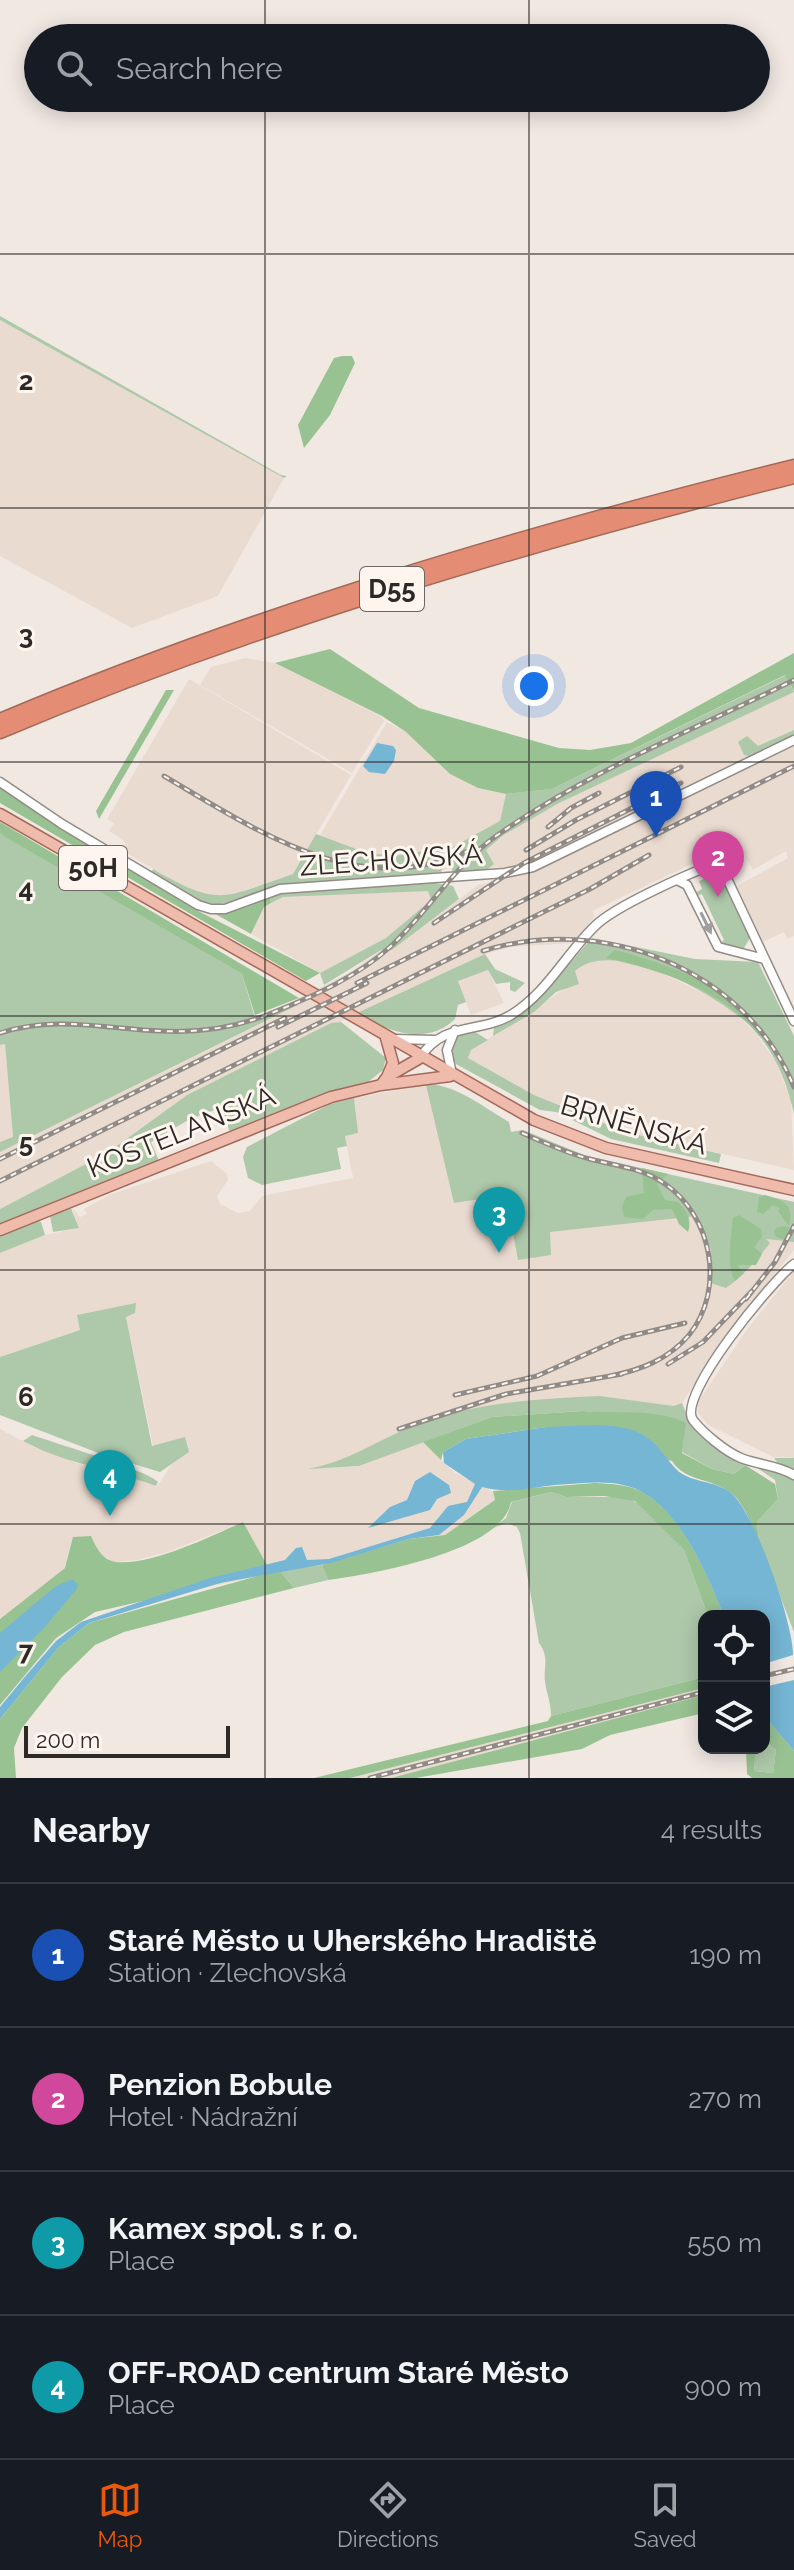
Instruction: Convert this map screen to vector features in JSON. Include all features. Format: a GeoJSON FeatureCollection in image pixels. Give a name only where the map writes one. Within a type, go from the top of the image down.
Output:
{"type":"FeatureCollection","features":[{"type":"Feature","properties":{"kind":"highway","name":"D55"},"geometry":{"type":"LineString","coordinates":[[0,720],[133,667],[305,605],[499,545],[794,466]]}},
{"type":"Feature","properties":{"kind":"highway","name":"D55"},"geometry":{"type":"LineString","coordinates":[[0,732],[308,615],[501,555],[794,477]]}},
{"type":"Feature","properties":{"kind":"main road","name":"50H"},"geometry":{"type":"LineString","coordinates":[[0,814],[386,1038]]}},
{"type":"Feature","properties":{"kind":"main road","name":"BRNĚNSKÁ"},"geometry":{"type":"LineString","coordinates":[[386,1038],[534,1120],[583,1140],[648,1159],[794,1190]]}},
{"type":"Feature","properties":{"kind":"main road"},"geometry":{"type":"LineString","coordinates":[[384,1081],[393,1063],[386,1038]]}},
{"type":"Feature","properties":{"kind":"main road"},"geometry":{"type":"LineString","coordinates":[[405,1081],[415,1072],[420,1058]]}},
{"type":"Feature","properties":{"kind":"main road","name":"KOSTELANSKÁ"},"geometry":{"type":"LineString","coordinates":[[0,1230],[331,1097],[384,1081],[420,1058]]}},
{"type":"Feature","properties":{"kind":"main road","name":"KOSTELANSKÁ"},"geometry":{"type":"LineString","coordinates":[[384,1081],[452,1076]]}},
{"type":"Feature","properties":{"kind":"street","name":"ZLECHOVSKÁ"},"geometry":{"type":"LineString","coordinates":[[0,782],[62,824],[198,905],[225,909],[280,889],[498,874],[533,867],[794,740]]}},
{"type":"Feature","properties":{"kind":"street"},"geometry":{"type":"LineString","coordinates":[[420,1058],[434,1040],[456,1029],[503,1019],[515,1012],[547,984],[597,924],[716,864],[731,885],[794,1021]]}},
{"type":"Feature","properties":{"kind":"street"},"geometry":{"type":"LineString","coordinates":[[683,883],[718,947],[756,955],[766,961]]}},
{"type":"Feature","properties":{"kind":"street"},"geometry":{"type":"LineString","coordinates":[[738,953],[751,946],[754,934]]}},
{"type":"Feature","properties":{"kind":"street"},"geometry":{"type":"LineString","coordinates":[[452,1076],[447,1050],[456,1029]]}},
{"type":"Feature","properties":{"kind":"street"},"geometry":{"type":"LineString","coordinates":[[386,1038],[434,1040]]}},
{"type":"Feature","properties":{"kind":"street"},"geometry":{"type":"LineString","coordinates":[[794,1264],[728,1340],[695,1390],[689,1405],[693,1420],[738,1457],[794,1475]]}},
{"type":"Feature","properties":{"kind":"shaded area"},"geometry":{"type":"Polygon","coordinates":[[[0,320],[284,478],[218,596],[132,628],[0,556],[0,320]]]}},
{"type":"Feature","properties":{"kind":"shaded area"},"geometry":{"type":"Polygon","coordinates":[[[245,658],[275,663],[382,717],[384,721],[352,773],[200,685],[211,667],[245,658]]]}},
{"type":"Feature","properties":{"kind":"shaded area"},"geometry":{"type":"Polygon","coordinates":[[[189,679],[351,775],[293,874],[237,893],[207,897],[194,893],[123,851],[126,845],[123,840],[109,831],[114,823],[107,819],[189,679]]]}},
{"type":"Feature","properties":{"kind":"shaded area"},"geometry":{"type":"Polygon","coordinates":[[[794,691],[794,936],[787,939],[784,932],[763,942],[737,886],[788,858],[786,851],[753,870],[734,836],[692,857],[694,863],[592,911],[595,916],[573,943],[511,947],[485,954],[334,1025],[331,1023],[187,1095],[107,1153],[0,1209],[0,1152],[297,1006],[292,1002],[347,974],[381,950],[392,950],[478,885],[514,877],[510,867],[297,874],[387,722],[406,732],[450,774],[478,788],[506,794],[552,789],[794,691]]]}},
{"type":"Feature","properties":{"kind":"shaded area"},"geometry":{"type":"Polygon","coordinates":[[[428,890],[431,900],[386,938],[320,973],[251,934],[264,907],[283,897],[428,890]]]}},
{"type":"Feature","properties":{"kind":"shaded area"},"geometry":{"type":"Polygon","coordinates":[[[606,958],[651,968],[722,1002],[755,1032],[776,1062],[791,1100],[794,1170],[626,1132],[534,1095],[468,1058],[471,1050],[569,986],[575,971],[582,964],[606,958]]]}},
{"type":"Feature","properties":{"kind":"shaded area"},"geometry":{"type":"Polygon","coordinates":[[[488,970],[504,1003],[471,1015],[458,981],[488,970]]]}},
{"type":"Feature","properties":{"kind":"shaded area"},"geometry":{"type":"Polygon","coordinates":[[[5,1043],[13,1138],[0,1142],[0,1045],[5,1043]]]}},
{"type":"Feature","properties":{"kind":"shaded area"},"geometry":{"type":"Polygon","coordinates":[[[430,1084],[439,1085],[509,1122],[511,1132],[523,1130],[586,1156],[794,1202],[794,1250],[725,1337],[682,1403],[675,1406],[600,1396],[412,1427],[340,1463],[315,1467],[356,1467],[423,1442],[455,1473],[492,1491],[496,1500],[445,1535],[411,1538],[324,1565],[294,1568],[95,1612],[220,1583],[267,1565],[243,1522],[168,1552],[137,1560],[113,1562],[98,1552],[65,1568],[0,1619],[0,1429],[34,1447],[100,1471],[127,1474],[157,1487],[175,1459],[189,1452],[153,1446],[126,1316],[135,1304],[78,1315],[80,1330],[0,1357],[0,1253],[45,1235],[79,1228],[72,1207],[80,1217],[87,1214],[84,1209],[109,1195],[211,1161],[227,1174],[228,1180],[217,1196],[220,1204],[238,1213],[250,1211],[262,1196],[353,1178],[345,1136],[356,1112],[354,1098],[430,1084]]]}},
{"type":"Feature","properties":{"kind":"shaded area"},"geometry":{"type":"Polygon","coordinates":[[[794,1271],[794,1458],[773,1457],[708,1425],[698,1413],[698,1402],[748,1328],[794,1271]]]}},
{"type":"Feature","properties":{"kind":"shaded area"},"geometry":{"type":"Polygon","coordinates":[[[95,1612],[56,1639],[0,1707],[56,1638],[95,1612]]]}},
{"type":"Feature","properties":{"kind":"shaded area"},"geometry":{"type":"Polygon","coordinates":[[[698,1690],[698,1697],[391,1778],[350,1778],[698,1690]]]}},
{"type":"Feature","properties":{"kind":"green space"},"geometry":{"type":"Polygon","coordinates":[[[0,316],[287,476],[284,478],[0,320],[0,316]]]}},
{"type":"Feature","properties":{"kind":"green space"},"geometry":{"type":"Polygon","coordinates":[[[352,356],[355,363],[330,415],[304,448],[298,425],[334,358],[352,356]]]}},
{"type":"Feature","properties":{"kind":"green space"},"geometry":{"type":"Polygon","coordinates":[[[330,649],[419,708],[559,748],[590,750],[631,743],[794,653],[794,691],[785,675],[552,789],[506,794],[478,788],[450,774],[406,732],[382,716],[275,663],[330,649]]]}},
{"type":"Feature","properties":{"kind":"green space"},"geometry":{"type":"Polygon","coordinates":[[[786,675],[794,692],[559,803],[502,836],[486,850],[494,864],[485,871],[452,871],[451,848],[500,821],[506,794],[552,789],[786,675]]]}},
{"type":"Feature","properties":{"kind":"green space"},"geometry":{"type":"Polygon","coordinates":[[[166,690],[174,690],[99,819],[96,811],[166,690]]]}},
{"type":"Feature","properties":{"kind":"green space"},"geometry":{"type":"Polygon","coordinates":[[[794,730],[794,738],[751,757],[744,755],[738,742],[747,736],[758,746],[794,730]]]}},
{"type":"Feature","properties":{"kind":"green space"},"geometry":{"type":"Polygon","coordinates":[[[0,787],[52,823],[200,912],[320,973],[306,981],[0,803],[0,787]]]}},
{"type":"Feature","properties":{"kind":"green space"},"geometry":{"type":"Polygon","coordinates":[[[0,822],[299,998],[255,1015],[242,974],[7,838],[0,833],[0,822]]]}},
{"type":"Feature","properties":{"kind":"green space"},"geometry":{"type":"Polygon","coordinates":[[[0,833],[242,974],[256,1021],[292,1002],[298,1005],[0,1152],[0,1142],[13,1137],[5,1044],[0,1045],[0,833]]]}},
{"type":"Feature","properties":{"kind":"green space"},"geometry":{"type":"Polygon","coordinates":[[[316,834],[367,853],[395,856],[442,848],[445,864],[441,872],[286,886],[218,905],[201,901],[151,873],[153,869],[193,890],[208,894],[235,893],[293,874],[316,834]]]}},
{"type":"Feature","properties":{"kind":"green space"},"geometry":{"type":"Polygon","coordinates":[[[715,875],[723,878],[751,936],[744,948],[729,949],[720,943],[724,940],[702,894],[697,896],[695,893],[702,889],[699,881],[715,875]]]}},
{"type":"Feature","properties":{"kind":"green space"},"geometry":{"type":"Polygon","coordinates":[[[428,882],[453,886],[459,899],[392,950],[381,950],[324,985],[320,973],[386,938],[431,900],[428,891],[283,897],[271,903],[270,897],[284,892],[428,882]]]}},
{"type":"Feature","properties":{"kind":"green space"},"geometry":{"type":"Polygon","coordinates":[[[270,897],[271,903],[264,907],[251,934],[210,911],[223,912],[270,897]]]}},
{"type":"Feature","properties":{"kind":"green space"},"geometry":{"type":"Polygon","coordinates":[[[592,938],[695,959],[758,962],[794,1036],[794,1114],[780,1070],[755,1031],[740,1017],[695,988],[641,965],[593,962],[575,971],[579,984],[556,992],[534,1012],[493,1036],[494,1028],[513,1019],[545,991],[592,938]]]}},
{"type":"Feature","properties":{"kind":"green space"},"geometry":{"type":"Polygon","coordinates":[[[615,950],[678,970],[717,990],[750,1018],[763,1036],[759,1036],[728,1006],[690,984],[606,958],[615,950]]]}},
{"type":"Feature","properties":{"kind":"green space"},"geometry":{"type":"Polygon","coordinates":[[[485,954],[495,969],[525,983],[515,992],[510,990],[510,982],[496,984],[488,970],[458,981],[466,1002],[458,1005],[455,1019],[444,1028],[419,1034],[406,1033],[380,1025],[357,1013],[485,954]]]}},
{"type":"Feature","properties":{"kind":"green space"},"geometry":{"type":"Polygon","coordinates":[[[341,1022],[386,1058],[383,1070],[368,1082],[331,1091],[230,1132],[220,1108],[190,1119],[151,1142],[159,1161],[0,1226],[0,1209],[107,1153],[187,1095],[331,1023],[341,1022]]]}},
{"type":"Feature","properties":{"kind":"green space"},"geometry":{"type":"Polygon","coordinates":[[[472,1030],[488,1040],[471,1050],[468,1058],[534,1095],[626,1132],[721,1154],[719,1163],[611,1139],[556,1112],[540,1110],[456,1064],[450,1052],[454,1038],[472,1030]]]}},
{"type":"Feature","properties":{"kind":"green space"},"geometry":{"type":"Polygon","coordinates":[[[426,1085],[447,1088],[469,1098],[509,1122],[511,1132],[523,1130],[586,1156],[794,1202],[794,1242],[766,1239],[770,1243],[726,1288],[711,1283],[711,1250],[697,1216],[550,1232],[551,1255],[518,1260],[506,1195],[454,1203],[426,1085]]]}},
{"type":"Feature","properties":{"kind":"green space"},"geometry":{"type":"Polygon","coordinates":[[[354,1098],[358,1133],[345,1136],[347,1146],[337,1148],[341,1169],[262,1185],[248,1178],[243,1157],[247,1147],[330,1104],[354,1098]]]}},
{"type":"Feature","properties":{"kind":"green space"},"geometry":{"type":"Polygon","coordinates":[[[642,1168],[668,1174],[657,1184],[665,1200],[678,1202],[686,1212],[688,1232],[679,1224],[672,1209],[653,1210],[643,1219],[624,1217],[622,1207],[626,1197],[644,1193],[642,1168]]]}},
{"type":"Feature","properties":{"kind":"green space"},"geometry":{"type":"Polygon","coordinates":[[[765,1195],[786,1205],[790,1215],[789,1226],[778,1211],[780,1208],[773,1205],[763,1214],[757,1212],[759,1197],[765,1195]]]}},
{"type":"Feature","properties":{"kind":"green space"},"geometry":{"type":"Polygon","coordinates":[[[70,1206],[79,1228],[53,1232],[50,1216],[70,1206]]]}},
{"type":"Feature","properties":{"kind":"green space"},"geometry":{"type":"Polygon","coordinates":[[[739,1215],[761,1229],[762,1237],[754,1247],[762,1254],[756,1265],[737,1265],[744,1273],[735,1281],[730,1242],[733,1218],[739,1215]]]}},
{"type":"Feature","properties":{"kind":"green space"},"geometry":{"type":"Polygon","coordinates":[[[37,1220],[41,1222],[45,1235],[0,1253],[0,1234],[37,1220]]]}},
{"type":"Feature","properties":{"kind":"green space"},"geometry":{"type":"Polygon","coordinates":[[[789,1226],[785,1240],[776,1237],[774,1232],[777,1227],[789,1226]]]}},
{"type":"Feature","properties":{"kind":"green space"},"geometry":{"type":"Polygon","coordinates":[[[136,1303],[135,1313],[126,1317],[152,1446],[185,1437],[189,1452],[160,1472],[101,1454],[0,1415],[0,1357],[80,1330],[77,1315],[136,1303]]]}},
{"type":"Feature","properties":{"kind":"green space"},"geometry":{"type":"Polygon","coordinates":[[[600,1396],[674,1406],[682,1403],[689,1420],[745,1465],[734,1474],[712,1469],[682,1452],[684,1438],[614,1414],[583,1411],[492,1417],[359,1466],[308,1469],[336,1461],[411,1427],[457,1412],[528,1401],[600,1396]]]}},
{"type":"Feature","properties":{"kind":"green space"},"geometry":{"type":"Polygon","coordinates":[[[583,1411],[649,1413],[675,1418],[686,1423],[682,1453],[712,1469],[734,1474],[745,1465],[775,1484],[778,1499],[757,1522],[759,1542],[744,1509],[731,1493],[684,1473],[672,1461],[546,1427],[466,1439],[443,1452],[441,1460],[423,1442],[492,1417],[583,1411]]]}},
{"type":"Feature","properties":{"kind":"green space"},"geometry":{"type":"Polygon","coordinates":[[[32,1435],[120,1464],[158,1482],[156,1486],[55,1455],[23,1441],[32,1435]]]}},
{"type":"Feature","properties":{"kind":"green space"},"geometry":{"type":"Polygon","coordinates":[[[774,1458],[794,1458],[794,1632],[759,1542],[757,1522],[778,1499],[775,1480],[747,1461],[785,1473],[774,1458]]]}},
{"type":"Feature","properties":{"kind":"green space"},"geometry":{"type":"Polygon","coordinates":[[[595,1483],[638,1490],[653,1499],[679,1527],[710,1582],[722,1610],[706,1610],[684,1550],[635,1501],[604,1496],[566,1497],[551,1492],[511,1502],[502,1519],[485,1534],[461,1547],[403,1566],[328,1580],[322,1565],[409,1539],[445,1535],[495,1500],[493,1491],[595,1483]]]}},
{"type":"Feature","properties":{"kind":"green space"},"geometry":{"type":"Polygon","coordinates":[[[551,1492],[566,1497],[626,1497],[643,1506],[684,1550],[706,1610],[698,1610],[698,1679],[551,1716],[545,1682],[545,1658],[539,1643],[520,1533],[517,1527],[507,1523],[493,1528],[506,1518],[512,1502],[551,1492]]]}},
{"type":"Feature","properties":{"kind":"green space"},"geometry":{"type":"Polygon","coordinates":[[[243,1522],[267,1565],[221,1583],[95,1612],[56,1638],[0,1705],[0,1619],[65,1568],[73,1537],[91,1536],[97,1549],[107,1559],[130,1562],[181,1549],[243,1522]]]}},
{"type":"Feature","properties":{"kind":"green space"},"geometry":{"type":"Polygon","coordinates":[[[322,1565],[328,1580],[294,1588],[279,1570],[322,1565]]]}},
{"type":"Feature","properties":{"kind":"green space"},"geometry":{"type":"Polygon","coordinates":[[[279,1570],[294,1588],[124,1632],[95,1645],[62,1677],[22,1728],[14,1748],[16,1778],[0,1778],[0,1719],[59,1647],[89,1623],[279,1570]]]}},
{"type":"Feature","properties":{"kind":"green space"},"geometry":{"type":"Polygon","coordinates":[[[698,1679],[698,1690],[350,1778],[314,1778],[548,1721],[551,1716],[698,1679]]]}},
{"type":"Feature","properties":{"kind":"green space"},"geometry":{"type":"Polygon","coordinates":[[[698,1697],[698,1714],[610,1735],[582,1749],[416,1778],[391,1778],[698,1697]]]}},
{"type":"Feature","properties":{"kind":"green space"},"geometry":{"type":"Polygon","coordinates":[[[770,1723],[794,1751],[794,1778],[752,1778],[747,1774],[746,1754],[755,1754],[754,1771],[773,1773],[776,1750],[770,1745],[770,1723]]]}},
{"type":"Feature","properties":{"kind":"green space"},"geometry":{"type":"Polygon","coordinates":[[[770,1745],[776,1750],[773,1773],[754,1771],[755,1754],[770,1754],[770,1745]]]}},
{"type":"Feature","properties":{"kind":"water"},"geometry":{"type":"Polygon","coordinates":[[[377,743],[393,746],[396,750],[394,761],[385,774],[369,772],[363,766],[377,743]]]}},
{"type":"Feature","properties":{"kind":"water"},"geometry":{"type":"Polygon","coordinates":[[[604,1426],[644,1435],[681,1474],[725,1489],[741,1504],[761,1545],[780,1596],[793,1655],[770,1662],[770,1610],[721,1610],[686,1538],[673,1519],[642,1492],[607,1483],[509,1490],[482,1487],[464,1515],[439,1535],[409,1539],[331,1563],[220,1583],[89,1623],[59,1647],[0,1719],[0,1707],[23,1679],[56,1641],[81,1622],[210,1578],[285,1560],[296,1548],[302,1547],[307,1560],[329,1559],[430,1528],[448,1506],[467,1502],[475,1484],[444,1463],[443,1452],[466,1439],[546,1427],[604,1426]]]}},
{"type":"Feature","properties":{"kind":"water"},"geometry":{"type":"Polygon","coordinates":[[[430,1472],[449,1485],[451,1493],[437,1499],[430,1510],[368,1528],[390,1507],[407,1500],[415,1481],[430,1472]]]}},
{"type":"Feature","properties":{"kind":"water"},"geometry":{"type":"Polygon","coordinates":[[[73,1579],[78,1585],[76,1590],[45,1627],[0,1672],[0,1633],[56,1586],[73,1579]]]}},
{"type":"Feature","properties":{"kind":"water"},"geometry":{"type":"Polygon","coordinates":[[[794,1680],[794,1751],[770,1723],[770,1686],[794,1680]]]}},
{"type":"Feature","properties":{"kind":"railway"},"geometry":{"type":"LineString","coordinates":[[0,1033],[61,1024],[162,1031],[205,1030],[247,1022],[304,999],[350,976],[390,947],[469,859],[533,811],[606,771],[794,680]]}},
{"type":"Feature","properties":{"kind":"railway"},"geometry":{"type":"LineString","coordinates":[[357,983],[794,766]]}},
{"type":"Feature","properties":{"kind":"railway"},"geometry":{"type":"LineString","coordinates":[[526,850],[576,820],[681,767]]}},
{"type":"Feature","properties":{"kind":"railway"},"geometry":{"type":"LineString","coordinates":[[164,776],[273,837],[311,853],[350,864],[390,868],[431,864],[472,849]]}},
{"type":"Feature","properties":{"kind":"railway"},"geometry":{"type":"LineString","coordinates":[[434,923],[524,863],[681,783]]}},
{"type":"Feature","properties":{"kind":"railway"},"geometry":{"type":"LineString","coordinates":[[548,827],[571,808],[599,793]]}},
{"type":"Feature","properties":{"kind":"railway"},"geometry":{"type":"LineString","coordinates":[[0,1181],[590,889],[649,855]]}},
{"type":"Feature","properties":{"kind":"railway"},"geometry":{"type":"LineString","coordinates":[[483,951],[529,941],[575,940],[621,946],[665,960],[706,982],[742,1011],[772,1046],[794,1087]]}},
{"type":"Feature","properties":{"kind":"railway"},"geometry":{"type":"LineString","coordinates":[[278,1027],[367,983]]}},
{"type":"Feature","properties":{"kind":"railway"},"geometry":{"type":"LineString","coordinates":[[0,1159],[285,1018]]}},
{"type":"Feature","properties":{"kind":"railway"},"geometry":{"type":"LineString","coordinates":[[522,1133],[573,1154],[657,1179],[681,1198],[703,1234],[710,1275],[701,1317],[689,1335],[672,1351],[653,1363],[610,1376]]}},
{"type":"Feature","properties":{"kind":"railway"},"geometry":{"type":"LineString","coordinates":[[746,1299],[775,1262],[794,1226]]}},
{"type":"Feature","properties":{"kind":"railway"},"geometry":{"type":"LineString","coordinates":[[668,1364],[703,1342],[752,1291]]}},
{"type":"Feature","properties":{"kind":"railway"},"geometry":{"type":"LineString","coordinates":[[455,1395],[537,1376],[622,1338],[685,1323]]}},
{"type":"Feature","properties":{"kind":"railway"},"geometry":{"type":"LineString","coordinates":[[399,1429],[506,1394],[622,1374]]}},
{"type":"Feature","properties":{"kind":"railway"},"geometry":{"type":"LineString","coordinates":[[770,1675],[794,1669]]}},
{"type":"Feature","properties":{"kind":"railway"},"geometry":{"type":"LineString","coordinates":[[370,1778],[698,1694]]}},
{"type":"Feature","properties":{"kind":"place","name":"Staré Město u Uherského Hradiště"},"geometry":{"type":"Point","coordinates":[656,837]}},
{"type":"Feature","properties":{"kind":"place","name":"Penzion Bobule"},"geometry":{"type":"Point","coordinates":[718,897]}},
{"type":"Feature","properties":{"kind":"place","name":"Kamex spol. s r. o."},"geometry":{"type":"Point","coordinates":[499,1253]}},
{"type":"Feature","properties":{"kind":"place","name":"OFF-ROAD centrum Staré Město"},"geometry":{"type":"Point","coordinates":[110,1516]}}]}
